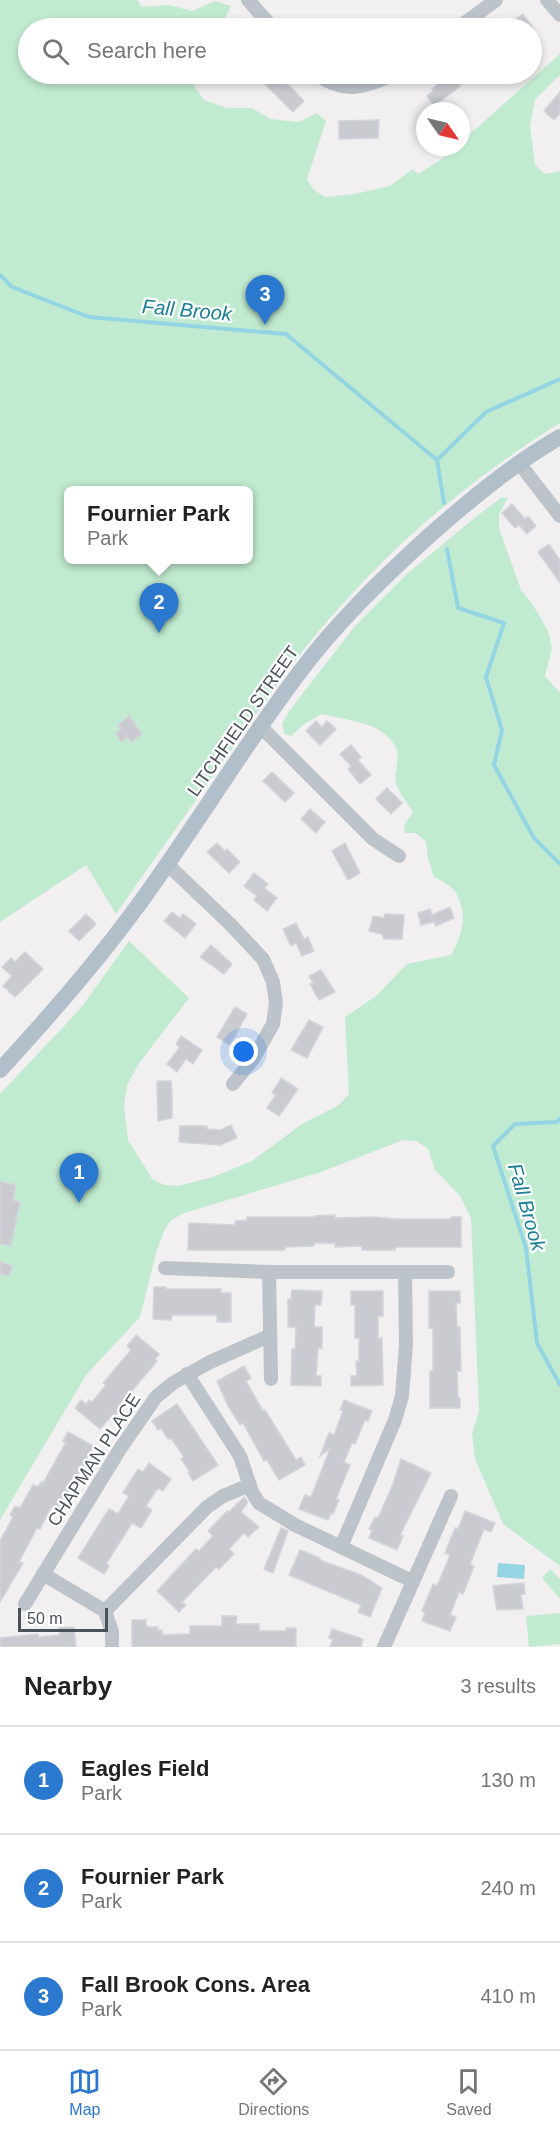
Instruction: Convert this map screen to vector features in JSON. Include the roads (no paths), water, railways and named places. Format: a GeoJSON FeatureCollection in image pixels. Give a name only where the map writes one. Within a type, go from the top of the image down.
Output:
{"type":"FeatureCollection","features":[{"type":"Feature","properties":{"kind":"main road","name":"LITCHFIELD STREET"},"geometry":{"type":"LineString","coordinates":[[0,1070],[99,957],[167,864],[310,658],[370,592],[449,519],[519,463],[560,437]]}},
{"type":"Feature","properties":{"kind":"street"},"geometry":{"type":"LineString","coordinates":[[248,0],[264,18]]}},
{"type":"Feature","properties":{"kind":"street"},"geometry":{"type":"LineString","coordinates":[[472,18],[496,0]]}},
{"type":"Feature","properties":{"kind":"street"},"geometry":{"type":"LineString","coordinates":[[547,0],[560,15]]}},
{"type":"Feature","properties":{"kind":"street"},"geometry":{"type":"LineString","coordinates":[[338,84],[348,88],[369,84]]}},
{"type":"Feature","properties":{"kind":"street"},"geometry":{"type":"LineString","coordinates":[[519,463],[560,516]]}},
{"type":"Feature","properties":{"kind":"street"},"geometry":{"type":"LineString","coordinates":[[261,727],[373,839],[399,856]]}},
{"type":"Feature","properties":{"kind":"street"},"geometry":{"type":"LineString","coordinates":[[167,864],[263,959],[273,982],[276,1003],[273,1023],[253,1059],[232,1084]]}},
{"type":"Feature","properties":{"kind":"street"},"geometry":{"type":"LineString","coordinates":[[165,1268],[269,1272],[448,1272]]}},
{"type":"Feature","properties":{"kind":"street"},"geometry":{"type":"LineString","coordinates":[[269,1272],[271,1379]]}},
{"type":"Feature","properties":{"kind":"street"},"geometry":{"type":"LineString","coordinates":[[341,1547],[395,1420],[402,1396],[406,1355],[405,1272]]}},
{"type":"Feature","properties":{"kind":"street","name":"CHAPMAN PLACE"},"geometry":{"type":"LineString","coordinates":[[25,1604],[148,1406],[163,1390],[187,1374],[269,1336]]}},
{"type":"Feature","properties":{"kind":"street"},"geometry":{"type":"LineString","coordinates":[[187,1374],[240,1456],[255,1497],[270,1511],[412,1581]]}},
{"type":"Feature","properties":{"kind":"street"},"geometry":{"type":"LineString","coordinates":[[105,1611],[207,1507],[223,1496],[250,1485]]}},
{"type":"Feature","properties":{"kind":"street"},"geometry":{"type":"LineString","coordinates":[[384,1647],[451,1496]]}},
{"type":"Feature","properties":{"kind":"street"},"geometry":{"type":"LineString","coordinates":[[43,1575],[105,1611],[112,1632],[112,1647]]}},
{"type":"Feature","properties":{"kind":"water"},"geometry":{"type":"Polygon","coordinates":[[[498,1563],[525,1565],[524,1579],[497,1577],[498,1563]]]}},
{"type":"Feature","properties":{"kind":"waterway","name":"Fall Brook"},"geometry":{"type":"LineString","coordinates":[[0,275],[12,287],[89,317],[286,334],[437,460],[444,503]]}},
{"type":"Feature","properties":{"kind":"waterway"},"geometry":{"type":"LineString","coordinates":[[437,460],[486,412],[560,379]]}},
{"type":"Feature","properties":{"kind":"waterway","name":"Fall Brook"},"geometry":{"type":"LineString","coordinates":[[447,549],[458,608],[504,623],[486,677],[502,730],[494,765],[534,838],[560,864]]}},
{"type":"Feature","properties":{"kind":"waterway","name":"Fall Brook"},"geometry":{"type":"LineString","coordinates":[[560,1118],[557,1122],[515,1124],[493,1146],[526,1248],[537,1343],[560,1385]]}},
{"type":"Feature","properties":{"kind":"place","name":"Fall Brook Cons. Area"},"geometry":{"type":"Point","coordinates":[265,325]}},
{"type":"Feature","properties":{"kind":"place","name":"Fournier Park"},"geometry":{"type":"Point","coordinates":[159,633]}},
{"type":"Feature","properties":{"kind":"place","name":"Eagles Field"},"geometry":{"type":"Point","coordinates":[79,1203]}}]}
